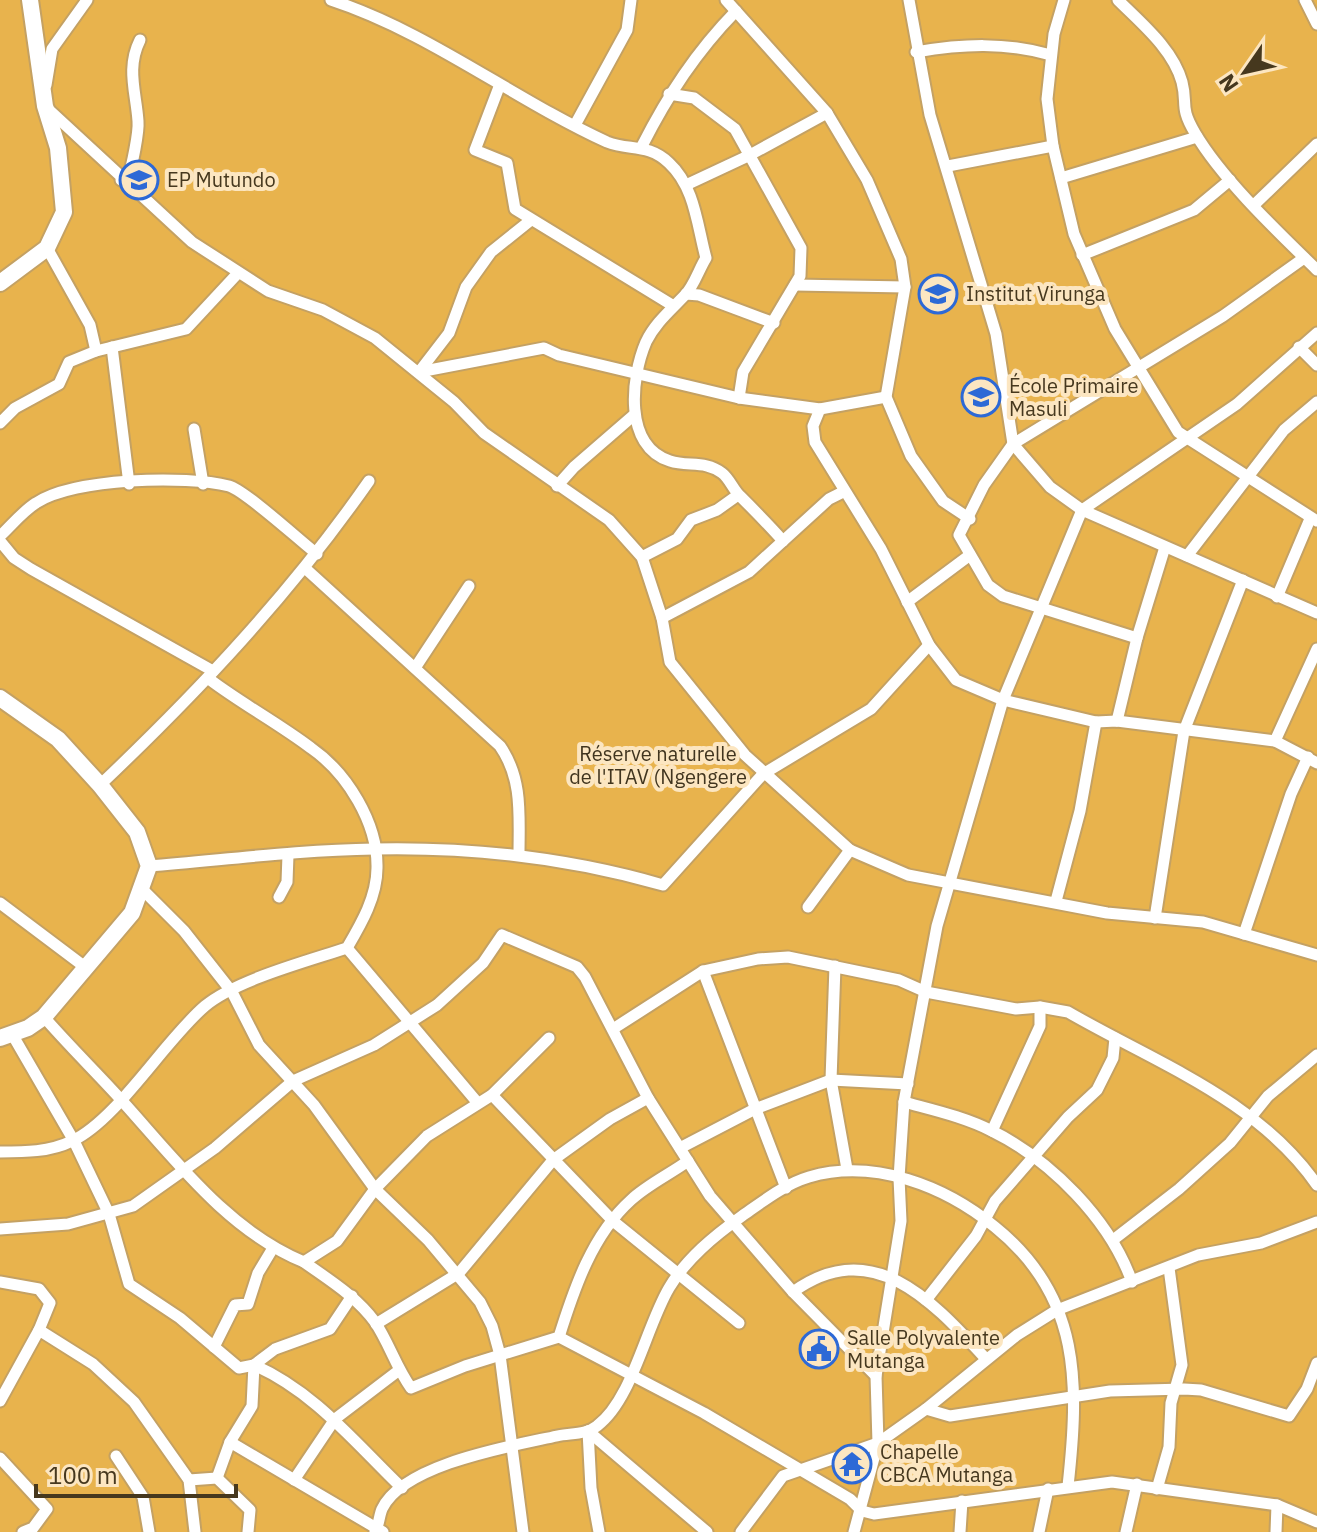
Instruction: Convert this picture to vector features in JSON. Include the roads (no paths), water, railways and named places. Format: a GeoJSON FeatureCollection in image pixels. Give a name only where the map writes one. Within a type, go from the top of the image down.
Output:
{"type":"FeatureCollection","features":[{"type":"Feature","properties":{"kind":"main road"},"geometry":{"type":"LineString","coordinates":[[0,283],[47,248],[64,212],[58,148],[44,100],[30,0]]}},
{"type":"Feature","properties":{"kind":"main road"},"geometry":{"type":"LineString","coordinates":[[0,698],[58,739],[100,785],[137,832],[149,866],[132,913],[44,1017],[6,1036]]}},
{"type":"Feature","properties":{"kind":"street"},"geometry":{"type":"LineString","coordinates":[[87,0],[52,49],[44,100],[121,180],[192,242],[268,291],[323,310],[375,338],[419,372],[484,433],[609,520],[642,557],[662,618],[670,662],[763,774],[850,850],[908,875],[1000,895],[1203,922],[1316,953]]}},
{"type":"Feature","properties":{"kind":"street"},"geometry":{"type":"LineString","coordinates":[[331,0],[391,24],[499,87],[611,143],[642,146],[668,162],[686,185],[706,258],[686,294],[672,305],[647,341],[638,372],[634,415],[647,446],[659,457],[673,462],[703,463],[715,468],[725,475],[738,495],[783,541]]}},
{"type":"Feature","properties":{"kind":"street"},"geometry":{"type":"LineString","coordinates":[[575,125],[627,30],[631,0]]}},
{"type":"Feature","properties":{"kind":"street"},"geometry":{"type":"LineString","coordinates":[[726,0],[827,113],[867,180],[901,259],[905,287],[886,397],[911,456],[943,501],[970,519]]}},
{"type":"Feature","properties":{"kind":"street"},"geometry":{"type":"LineString","coordinates":[[909,0],[916,52],[930,115],[948,166],[996,334],[1013,444],[1050,487],[1082,510],[1317,613]]}},
{"type":"Feature","properties":{"kind":"street"},"geometry":{"type":"LineString","coordinates":[[1064,0],[1051,55],[1047,99],[1053,146],[1082,255],[1137,368],[1178,432],[1314,520],[1277,597]]}},
{"type":"Feature","properties":{"kind":"street"},"geometry":{"type":"LineString","coordinates":[[1118,0],[1168,55],[1182,82],[1183,112],[1197,137],[1230,180],[1317,270]]}},
{"type":"Feature","properties":{"kind":"street"},"geometry":{"type":"LineString","coordinates":[[1305,0],[1317,24]]}},
{"type":"Feature","properties":{"kind":"street"},"geometry":{"type":"LineString","coordinates":[[642,146],[669,94],[706,41],[736,11]]}},
{"type":"Feature","properties":{"kind":"street"},"geometry":{"type":"LineString","coordinates":[[121,180],[128,177],[131,169],[139,122],[131,69],[140,40]]}},
{"type":"Feature","properties":{"kind":"street"},"geometry":{"type":"LineString","coordinates":[[916,52],[963,44],[1008,46],[1051,55]]}},
{"type":"Feature","properties":{"kind":"street"},"geometry":{"type":"LineString","coordinates":[[499,87],[475,150],[507,163],[515,209],[672,305]]}},
{"type":"Feature","properties":{"kind":"street"},"geometry":{"type":"LineString","coordinates":[[669,94],[694,98],[735,129],[801,248],[800,276],[743,372],[739,398]]}},
{"type":"Feature","properties":{"kind":"street"},"geometry":{"type":"LineString","coordinates":[[686,185],[827,113]]}},
{"type":"Feature","properties":{"kind":"street"},"geometry":{"type":"LineString","coordinates":[[1061,178],[1197,137]]}},
{"type":"Feature","properties":{"kind":"street"},"geometry":{"type":"LineString","coordinates":[[1255,204],[1317,144]]}},
{"type":"Feature","properties":{"kind":"street"},"geometry":{"type":"LineString","coordinates":[[948,166],[1053,146]]}},
{"type":"Feature","properties":{"kind":"street"},"geometry":{"type":"LineString","coordinates":[[1082,255],[1194,210],[1230,180]]}},
{"type":"Feature","properties":{"kind":"street"},"geometry":{"type":"LineString","coordinates":[[419,372],[449,333],[466,287],[491,252],[531,220]]}},
{"type":"Feature","properties":{"kind":"street"},"geometry":{"type":"LineString","coordinates":[[47,248],[90,325],[96,351]]}},
{"type":"Feature","properties":{"kind":"street"},"geometry":{"type":"LineString","coordinates":[[1137,638],[1003,596],[988,585],[959,535],[970,519],[984,485],[1013,444],[1223,316],[1304,258]]}},
{"type":"Feature","properties":{"kind":"street"},"geometry":{"type":"LineString","coordinates":[[0,423],[15,408],[59,384],[69,362],[96,351],[186,329],[238,273]]}},
{"type":"Feature","properties":{"kind":"street"},"geometry":{"type":"LineString","coordinates":[[795,285],[905,287]]}},
{"type":"Feature","properties":{"kind":"street"},"geometry":{"type":"LineString","coordinates":[[686,294],[699,295],[774,323]]}},
{"type":"Feature","properties":{"kind":"street"},"geometry":{"type":"LineString","coordinates":[[854,1532],[878,1443],[876,1376],[901,1221],[899,1178],[904,1102],[949,882],[1003,700],[1082,510],[1237,404],[1317,333]]}},
{"type":"Feature","properties":{"kind":"street"},"geometry":{"type":"LineString","coordinates":[[112,347],[129,484]]}},
{"type":"Feature","properties":{"kind":"street"},"geometry":{"type":"LineString","coordinates":[[1299,347],[1317,365]]}},
{"type":"Feature","properties":{"kind":"street"},"geometry":{"type":"LineString","coordinates":[[419,372],[544,348],[559,355],[739,398],[820,409],[886,397]]}},
{"type":"Feature","properties":{"kind":"street"},"geometry":{"type":"LineString","coordinates":[[1187,556],[1284,430],[1317,402]]}},
{"type":"Feature","properties":{"kind":"street"},"geometry":{"type":"LineString","coordinates":[[820,409],[813,426],[815,442],[843,492],[881,549],[929,645],[956,680],[1003,700],[1096,722],[1117,721],[1275,741],[1313,760],[1291,794],[1244,934]]}},
{"type":"Feature","properties":{"kind":"street"},"geometry":{"type":"LineString","coordinates":[[557,486],[574,467],[634,415]]}},
{"type":"Feature","properties":{"kind":"street"},"geometry":{"type":"LineString","coordinates":[[194,429],[203,484]]}},
{"type":"Feature","properties":{"kind":"street"},"geometry":{"type":"LineString","coordinates":[[0,1152],[44,1150],[74,1141],[122,1100],[207,1004],[276,970],[347,948],[365,918],[378,867],[367,818],[332,766],[313,748],[211,675],[14,558],[0,539],[36,503],[66,490],[93,482],[186,481],[232,487],[317,554]]}},
{"type":"Feature","properties":{"kind":"street"},"geometry":{"type":"LineString","coordinates":[[100,785],[211,675],[306,569],[369,481]]}},
{"type":"Feature","properties":{"kind":"street"},"geometry":{"type":"LineString","coordinates":[[662,618],[749,572],[829,499],[843,492]]}},
{"type":"Feature","properties":{"kind":"street"},"geometry":{"type":"LineString","coordinates":[[642,557],[677,539],[691,520],[717,510],[738,495]]}},
{"type":"Feature","properties":{"kind":"street"},"geometry":{"type":"LineString","coordinates":[[1117,721],[1137,638],[1165,547]]}},
{"type":"Feature","properties":{"kind":"street"},"geometry":{"type":"LineString","coordinates":[[907,602],[970,555]]}},
{"type":"Feature","properties":{"kind":"street"},"geometry":{"type":"LineString","coordinates":[[306,569],[466,712],[510,761],[519,789],[519,855]]}},
{"type":"Feature","properties":{"kind":"street"},"geometry":{"type":"LineString","coordinates":[[1155,918],[1184,731],[1243,580]]}},
{"type":"Feature","properties":{"kind":"street"},"geometry":{"type":"LineString","coordinates":[[415,668],[469,586]]}},
{"type":"Feature","properties":{"kind":"street"},"geometry":{"type":"LineString","coordinates":[[149,866],[374,849],[519,855],[590,866],[663,885],[763,774],[871,709],[929,645]]}},
{"type":"Feature","properties":{"kind":"street"},"geometry":{"type":"LineString","coordinates":[[1275,741],[1311,676],[1317,649]]}},
{"type":"Feature","properties":{"kind":"street"},"geometry":{"type":"LineString","coordinates":[[1056,901],[1080,811],[1096,722]]}},
{"type":"Feature","properties":{"kind":"street"},"geometry":{"type":"LineString","coordinates":[[808,907],[850,850]]}},
{"type":"Feature","properties":{"kind":"street"},"geometry":{"type":"LineString","coordinates":[[279,897],[287,882],[288,855]]}},
{"type":"Feature","properties":{"kind":"street"},"geometry":{"type":"LineString","coordinates":[[142,889],[184,931],[232,992],[259,1045],[293,1081],[375,1189],[459,1273],[492,1326],[500,1355],[523,1532]]}},
{"type":"Feature","properties":{"kind":"street"},"geometry":{"type":"LineString","coordinates":[[0,903],[85,967]]}},
{"type":"Feature","properties":{"kind":"street"},"geometry":{"type":"LineString","coordinates":[[0,1229],[68,1224],[133,1206],[215,1148],[293,1081],[374,1045],[413,1021],[455,990],[483,963],[502,935],[577,967],[592,986],[648,1098],[732,1223],[793,1292],[876,1376]]}},
{"type":"Feature","properties":{"kind":"street"},"geometry":{"type":"LineString","coordinates":[[347,948],[413,1021],[477,1102]]}},
{"type":"Feature","properties":{"kind":"street"},"geometry":{"type":"LineString","coordinates":[[613,1029],[703,971],[758,959],[788,957],[899,980],[926,992],[1016,1009],[1040,1007],[1068,1012],[1225,1097],[1296,1154],[1317,1185]]}},
{"type":"Feature","properties":{"kind":"street"},"geometry":{"type":"LineString","coordinates":[[835,966],[831,1080],[847,1169]]}},
{"type":"Feature","properties":{"kind":"street"},"geometry":{"type":"LineString","coordinates":[[703,971],[786,1188]]}},
{"type":"Feature","properties":{"kind":"street"},"geometry":{"type":"LineString","coordinates":[[992,1131],[1040,1026],[1040,1007]]}},
{"type":"Feature","properties":{"kind":"street"},"geometry":{"type":"LineString","coordinates":[[44,1017],[183,1169],[257,1239],[304,1262],[352,1296],[376,1324],[398,1371],[411,1388],[559,1337],[804,1471],[850,1499],[862,1511],[874,1514],[1112,1482],[1277,1505],[1317,1522]]}},
{"type":"Feature","properties":{"kind":"street"},"geometry":{"type":"LineString","coordinates":[[6,1036],[74,1141],[109,1214],[129,1284],[239,1368],[254,1365],[275,1349],[330,1329],[352,1296]]}},
{"type":"Feature","properties":{"kind":"street"},"geometry":{"type":"LineString","coordinates":[[304,1262],[337,1241],[375,1189],[427,1136],[492,1095],[549,1038]]}},
{"type":"Feature","properties":{"kind":"street"},"geometry":{"type":"LineString","coordinates":[[926,1300],[1033,1158],[1097,1090],[1113,1058],[1115,1038]]}},
{"type":"Feature","properties":{"kind":"street"},"geometry":{"type":"LineString","coordinates":[[1113,1240],[1179,1189],[1230,1143],[1268,1096],[1317,1055]]}},
{"type":"Feature","properties":{"kind":"street"},"geometry":{"type":"LineString","coordinates":[[680,1148],[755,1109],[831,1080],[908,1084]]}},
{"type":"Feature","properties":{"kind":"street"},"geometry":{"type":"LineString","coordinates":[[492,1095],[613,1221],[739,1323]]}},
{"type":"Feature","properties":{"kind":"street"},"geometry":{"type":"LineString","coordinates":[[376,1324],[459,1273],[553,1160],[610,1119],[648,1098]]}},
{"type":"Feature","properties":{"kind":"street"},"geometry":{"type":"LineString","coordinates":[[904,1102],[992,1131],[1033,1158],[1084,1204],[1113,1240],[1132,1282]]}},
{"type":"Feature","properties":{"kind":"street"},"geometry":{"type":"LineString","coordinates":[[559,1337],[578,1275],[613,1221],[630,1200],[688,1161]]}},
{"type":"Feature","properties":{"kind":"street"},"geometry":{"type":"LineString","coordinates":[[230,1442],[379,1530],[383,1507],[402,1488],[428,1471],[588,1431],[616,1407],[649,1327],[677,1275],[732,1223],[786,1188],[807,1177],[847,1169],[899,1178],[941,1193],[985,1218],[1019,1248],[1057,1310],[1071,1346],[1073,1397],[1068,1486]]}},
{"type":"Feature","properties":{"kind":"street"},"geometry":{"type":"LineString","coordinates":[[741,1532],[777,1480],[789,1473],[804,1471],[878,1443],[926,1409],[986,1359],[1057,1310],[1198,1255],[1261,1243],[1317,1222]]}},
{"type":"Feature","properties":{"kind":"street"},"geometry":{"type":"LineString","coordinates":[[214,1347],[235,1305],[248,1304],[258,1273],[273,1248]]}},
{"type":"Feature","properties":{"kind":"street"},"geometry":{"type":"LineString","coordinates":[[1157,1489],[1169,1447],[1182,1365],[1169,1268]]}},
{"type":"Feature","properties":{"kind":"street"},"geometry":{"type":"LineString","coordinates":[[793,1292],[832,1270],[893,1276],[926,1300],[986,1359]]}},
{"type":"Feature","properties":{"kind":"street"},"geometry":{"type":"LineString","coordinates":[[0,1282],[39,1289],[50,1303],[39,1330],[0,1401]]}},
{"type":"Feature","properties":{"kind":"street"},"geometry":{"type":"LineString","coordinates":[[39,1330],[93,1364],[134,1402],[189,1480],[195,1532]]}},
{"type":"Feature","properties":{"kind":"street"},"geometry":{"type":"LineString","coordinates":[[926,1409],[950,1416],[1110,1391],[1201,1390],[1289,1416],[1307,1389],[1317,1363]]}},
{"type":"Feature","properties":{"kind":"street"},"geometry":{"type":"LineString","coordinates":[[254,1365],[279,1376],[335,1419],[402,1488]]}},
{"type":"Feature","properties":{"kind":"street"},"geometry":{"type":"LineString","coordinates":[[217,1478],[230,1442],[252,1406],[254,1365]]}},
{"type":"Feature","properties":{"kind":"street"},"geometry":{"type":"LineString","coordinates":[[294,1480],[335,1419],[398,1371]]}},
{"type":"Feature","properties":{"kind":"street"},"geometry":{"type":"LineString","coordinates":[[588,1431],[591,1488],[599,1532]]}},
{"type":"Feature","properties":{"kind":"street"},"geometry":{"type":"LineString","coordinates":[[588,1431],[707,1532]]}},
{"type":"Feature","properties":{"kind":"street"},"geometry":{"type":"LineString","coordinates":[[116,1456],[143,1497],[149,1532]]}},
{"type":"Feature","properties":{"kind":"street"},"geometry":{"type":"LineString","coordinates":[[0,1458],[47,1509],[30,1531]]}},
{"type":"Feature","properties":{"kind":"street"},"geometry":{"type":"LineString","coordinates":[[189,1480],[217,1478],[250,1510],[248,1532]]}},
{"type":"Feature","properties":{"kind":"street"},"geometry":{"type":"LineString","coordinates":[[1126,1532],[1137,1484]]}},
{"type":"Feature","properties":{"kind":"street"},"geometry":{"type":"LineString","coordinates":[[1039,1532],[1048,1489]]}},
{"type":"Feature","properties":{"kind":"street"},"geometry":{"type":"LineString","coordinates":[[960,1532],[962,1501]]}},
{"type":"Feature","properties":{"kind":"street"},"geometry":{"type":"LineString","coordinates":[[1276,1532],[1277,1505]]}},
{"type":"Feature","properties":{"kind":"place","name":"EP Mutundo"},"geometry":{"type":"Point","coordinates":[139,180]}},
{"type":"Feature","properties":{"kind":"place","name":"Institut Virunga"},"geometry":{"type":"Point","coordinates":[938,294]}},
{"type":"Feature","properties":{"kind":"place","name":"École Primaire Masuli"},"geometry":{"type":"Point","coordinates":[981,397]}},
{"type":"Feature","properties":{"kind":"place","name":"Salle Polyvalente Mutanga"},"geometry":{"type":"Point","coordinates":[819,1349]}},
{"type":"Feature","properties":{"kind":"place","name":"Chapelle CBCA Mutanga"},"geometry":{"type":"Point","coordinates":[852,1464]}},
{"type":"Feature","properties":{"kind":"park label","name":"Réserve naturelle de l'ITAV (Ngengere"},"geometry":{"type":"Point","coordinates":[658,766]}}]}
